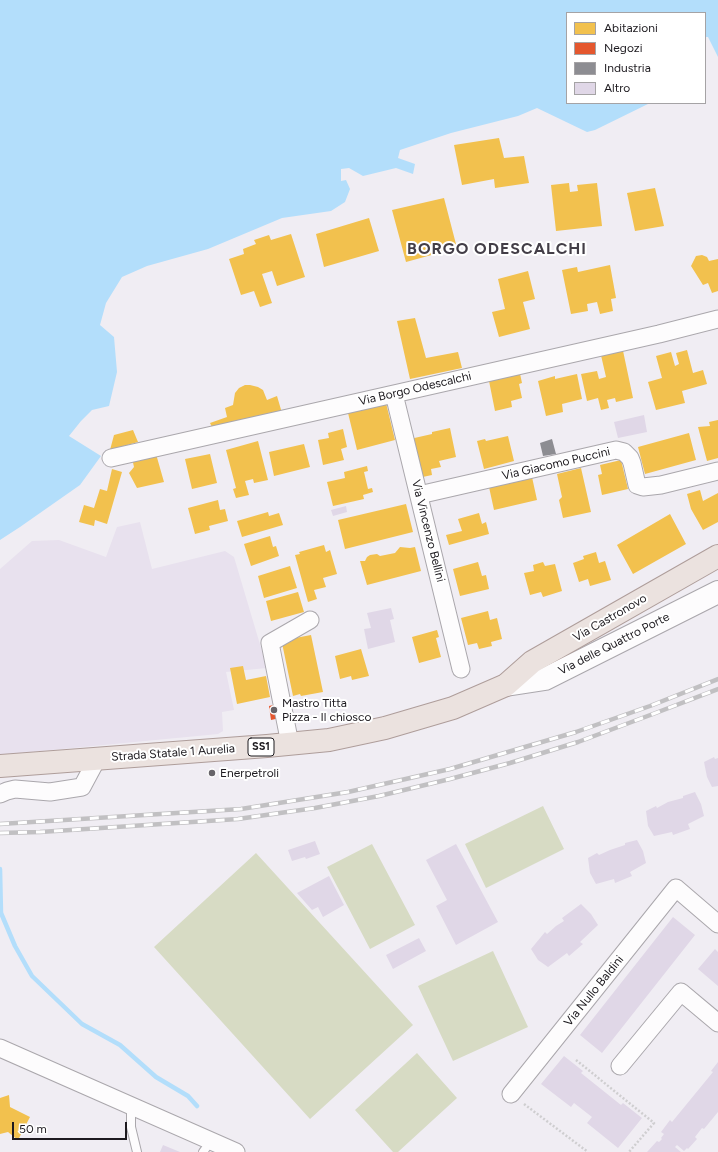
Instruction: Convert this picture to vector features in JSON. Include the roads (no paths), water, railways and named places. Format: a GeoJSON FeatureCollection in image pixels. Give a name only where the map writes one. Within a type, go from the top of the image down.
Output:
{"type":"FeatureCollection","features":[{"type":"Feature","properties":{"kind":"main road","name":"Via Castronovo"},"geometry":{"type":"LineString","coordinates":[[506,686],[532,662],[718,556]]}},
{"type":"Feature","properties":{"kind":"main road","name":"Via delle Quattro Porte"},"geometry":{"type":"LineString","coordinates":[[506,686],[545,679],[718,592]]}},
{"type":"Feature","properties":{"kind":"main road","name":"Strada Statale 1 Aurelia"},"geometry":{"type":"LineString","coordinates":[[4,766],[329,740],[385,728],[453,708],[506,686]]}},
{"type":"Feature","properties":{"kind":"street","name":"Via Borgo Odescalchi"},"geometry":{"type":"LineString","coordinates":[[112,458],[718,319]]}},
{"type":"Feature","properties":{"kind":"street","name":"Via Vincenzo Bellini"},"geometry":{"type":"LineString","coordinates":[[394,394],[461,669]]}},
{"type":"Feature","properties":{"kind":"street","name":"Via Giacomo Puccini"},"geometry":{"type":"LineString","coordinates":[[419,495],[616,450],[624,452],[630,458],[637,485],[643,487],[661,485],[718,471]]}},
{"type":"Feature","properties":{"kind":"street"},"geometry":{"type":"LineString","coordinates":[[290,744],[270,643],[310,620]]}},
{"type":"Feature","properties":{"kind":"street"},"geometry":{"type":"LineString","coordinates":[[7,792],[50,792],[82,787],[96,759]]}},
{"type":"Feature","properties":{"kind":"street","name":"Via Nullo Baldini"},"geometry":{"type":"LineString","coordinates":[[511,1094],[676,888],[718,924]]}},
{"type":"Feature","properties":{"kind":"street"},"geometry":{"type":"LineString","coordinates":[[620,1066],[681,992],[718,1023]]}},
{"type":"Feature","properties":{"kind":"street"},"geometry":{"type":"LineString","coordinates":[[0,1048],[131,1106],[207,1146],[233,1150]]}},
{"type":"Feature","properties":{"kind":"lane"},"geometry":{"type":"LineString","coordinates":[[131,1106],[131,1127],[136,1152]]}},
{"type":"Feature","properties":{"kind":"water"},"geometry":{"type":"Polygon","coordinates":[[[0,0],[718,0],[718,57],[708,37],[706,37],[706,12],[566,12],[566,104],[648,104],[595,130],[587,132],[537,108],[518,116],[451,133],[400,150],[398,158],[415,164],[413,174],[396,168],[363,176],[349,168],[341,169],[341,181],[346,180],[350,189],[345,202],[331,211],[282,218],[208,249],[147,266],[122,277],[106,303],[100,325],[114,337],[117,372],[109,406],[92,410],[69,436],[101,456],[80,485],[0,540],[0,0]]]}},
{"type":"Feature","properties":{"kind":"waterway"},"geometry":{"type":"LineString","coordinates":[[0,869],[1,913],[15,946],[32,976],[82,1024],[120,1045],[156,1077],[188,1096],[197,1106]]}},
{"type":"Feature","properties":{"kind":"railway"},"geometry":{"type":"LineString","coordinates":[[0,824],[241,809],[348,792],[450,769],[576,732],[650,706],[718,679]]}},
{"type":"Feature","properties":{"kind":"railway"},"geometry":{"type":"LineString","coordinates":[[0,833],[40,832],[238,819],[315,808],[379,796],[510,763],[578,742],[718,689]]}},
{"type":"Feature","properties":{"kind":"place","name":"Mastro Titta Pizza - Il chiosco"},"geometry":{"type":"Point","coordinates":[274,710]}},
{"type":"Feature","properties":{"kind":"place","name":"Enerpetroli"},"geometry":{"type":"Point","coordinates":[212,773]}},
{"type":"Feature","properties":{"kind":"district","name":"BORGO ODESCALCHI"},"geometry":{"type":"Point","coordinates":[497,249]}}]}
